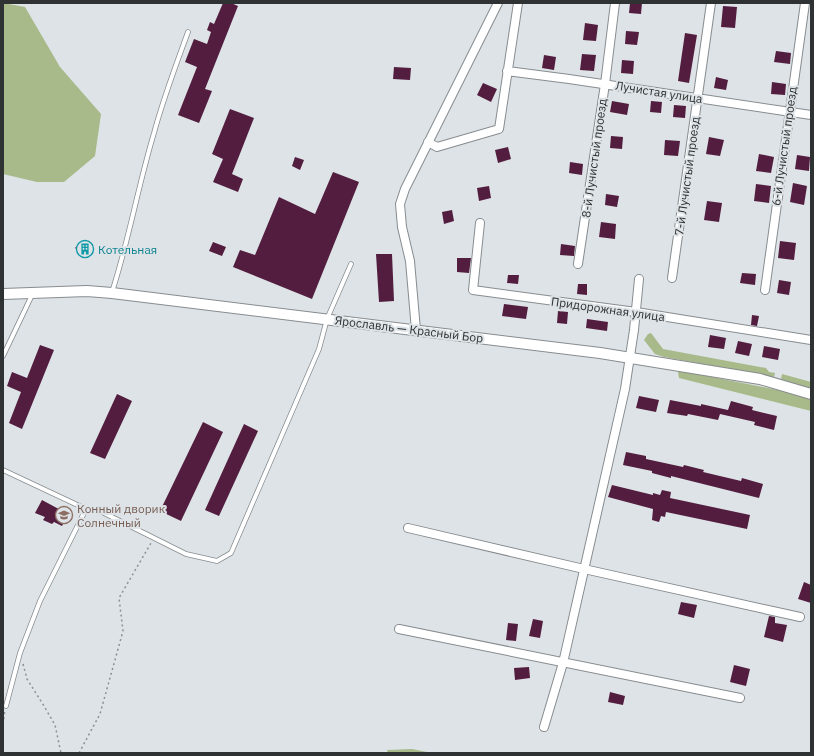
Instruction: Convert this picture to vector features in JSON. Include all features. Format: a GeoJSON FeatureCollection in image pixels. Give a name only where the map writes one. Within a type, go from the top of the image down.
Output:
{"type":"FeatureCollection","features":[{"type":"Feature","properties":{"kind":"street"},"geometry":{"type":"LineString","coordinates":[[416,330],[410,261],[402,227],[400,204],[405,189],[498,3]]}},
{"type":"Feature","properties":{"kind":"street"},"geometry":{"type":"LineString","coordinates":[[428,142],[437,147],[499,129],[518,3]]}},
{"type":"Feature","properties":{"kind":"street","name":"8-й Лучистый проезд"},"geometry":{"type":"LineString","coordinates":[[578,264],[605,84],[615,3]]}},
{"type":"Feature","properties":{"kind":"street","name":"7-й Лучистый проезд"},"geometry":{"type":"LineString","coordinates":[[672,278],[711,3]]}},
{"type":"Feature","properties":{"kind":"street","name":"6-й Лучистый проезд"},"geometry":{"type":"LineString","coordinates":[[765,290],[805,3]]}},
{"type":"Feature","properties":{"kind":"street","name":"Лучистая улица"},"geometry":{"type":"LineString","coordinates":[[507,71],[605,84],[811,116]]}},
{"type":"Feature","properties":{"kind":"street","name":"Придорожная улица"},"geometry":{"type":"LineString","coordinates":[[480,223],[473,290],[636,312],[811,340]]}},
{"type":"Feature","properties":{"kind":"street"},"geometry":{"type":"LineString","coordinates":[[544,727],[563,663],[625,389],[639,279]]}},
{"type":"Feature","properties":{"kind":"street","name":"Ярославль — Красный Бор"},"geometry":{"type":"LineString","coordinates":[[3,294],[87,291],[112,293],[416,330],[630,358],[760,379],[811,394]]}},
{"type":"Feature","properties":{"kind":"street"},"geometry":{"type":"LineString","coordinates":[[408,528],[800,617]]}},
{"type":"Feature","properties":{"kind":"street"},"geometry":{"type":"LineString","coordinates":[[399,629],[740,698]]}},
{"type":"Feature","properties":{"kind":"lane"},"geometry":{"type":"LineString","coordinates":[[112,293],[123,257],[154,132],[188,32]]}},
{"type":"Feature","properties":{"kind":"lane"},"geometry":{"type":"LineString","coordinates":[[3,470],[86,509],[102,512],[186,554],[217,561],[231,554],[319,349],[327,319],[351,264]]}},
{"type":"Feature","properties":{"kind":"lane"},"geometry":{"type":"LineString","coordinates":[[3,356],[33,293]]}},
{"type":"Feature","properties":{"kind":"lane"},"geometry":{"type":"LineString","coordinates":[[6,706],[20,653],[40,601],[86,509]]}},
{"type":"Feature","properties":{"kind":"path"},"geometry":{"type":"LineString","coordinates":[[79,753],[100,714],[124,631],[119,598],[154,538]]}},
{"type":"Feature","properties":{"kind":"path"},"geometry":{"type":"LineString","coordinates":[[20,653],[26,679],[55,725],[61,753]]}},
{"type":"Feature","properties":{"kind":"path"},"geometry":{"type":"LineString","coordinates":[[3,724],[6,706]]}},
{"type":"Feature","properties":{"kind":"green space"},"geometry":{"type":"Polygon","coordinates":[[[3,3],[25,7],[60,67],[101,114],[95,156],[64,182],[37,182],[3,174],[3,3]]]}},
{"type":"Feature","properties":{"kind":"green space"},"geometry":{"type":"Polygon","coordinates":[[[651,333],[663,349],[766,368],[769,372],[775,373],[774,377],[664,357],[655,354],[644,340],[648,334],[651,333]]]}},
{"type":"Feature","properties":{"kind":"green space"},"geometry":{"type":"Polygon","coordinates":[[[678,372],[687,372],[798,394],[811,398],[811,411],[679,378],[678,372]]]}},
{"type":"Feature","properties":{"kind":"green space"},"geometry":{"type":"Polygon","coordinates":[[[782,374],[811,382],[811,389],[781,379],[782,374]]]}},
{"type":"Feature","properties":{"kind":"green space"},"geometry":{"type":"Polygon","coordinates":[[[412,749],[432,753],[388,753],[387,750],[412,749]]]}},
{"type":"Feature","properties":{"kind":"building"},"geometry":{"type":"Polygon","coordinates":[[[223,3],[231,3],[238,6],[205,89],[212,91],[199,123],[178,115],[197,67],[185,62],[194,39],[207,44],[211,32],[207,30],[210,22],[214,24],[223,3]]]}},
{"type":"Feature","properties":{"kind":"building"},"geometry":{"type":"Polygon","coordinates":[[[630,3],[642,3],[641,14],[629,13],[630,3]]]}},
{"type":"Feature","properties":{"kind":"building"},"geometry":{"type":"Polygon","coordinates":[[[723,6],[737,7],[735,28],[721,27],[723,6]]]}},
{"type":"Feature","properties":{"kind":"building"},"geometry":{"type":"Polygon","coordinates":[[[585,23],[598,25],[596,41],[583,40],[585,23]]]}},
{"type":"Feature","properties":{"kind":"building"},"geometry":{"type":"Polygon","coordinates":[[[626,31],[639,32],[637,45],[625,44],[626,31]]]}},
{"type":"Feature","properties":{"kind":"building"},"geometry":{"type":"Polygon","coordinates":[[[685,33],[697,35],[689,83],[678,81],[685,33]]]}},
{"type":"Feature","properties":{"kind":"building"},"geometry":{"type":"Polygon","coordinates":[[[776,51],[791,53],[790,64],[774,62],[776,51]]]}},
{"type":"Feature","properties":{"kind":"building"},"geometry":{"type":"Polygon","coordinates":[[[582,54],[596,55],[594,71],[580,70],[582,54]]]}},
{"type":"Feature","properties":{"kind":"building"},"geometry":{"type":"Polygon","coordinates":[[[544,55],[556,57],[554,70],[542,68],[544,55]]]}},
{"type":"Feature","properties":{"kind":"building"},"geometry":{"type":"Polygon","coordinates":[[[622,60],[634,61],[633,74],[621,73],[622,60]]]}},
{"type":"Feature","properties":{"kind":"building"},"geometry":{"type":"Polygon","coordinates":[[[394,67],[411,68],[410,80],[393,79],[394,67]]]}},
{"type":"Feature","properties":{"kind":"building"},"geometry":{"type":"Polygon","coordinates":[[[716,77],[728,80],[726,90],[714,88],[716,77]]]}},
{"type":"Feature","properties":{"kind":"building"},"geometry":{"type":"Polygon","coordinates":[[[772,82],[786,84],[785,95],[771,94],[772,82]]]}},
{"type":"Feature","properties":{"kind":"building"},"geometry":{"type":"Polygon","coordinates":[[[483,83],[497,89],[491,102],[477,95],[483,83]]]}},
{"type":"Feature","properties":{"kind":"building"},"geometry":{"type":"Polygon","coordinates":[[[612,101],[629,104],[627,115],[610,112],[612,101]]]}},
{"type":"Feature","properties":{"kind":"building"},"geometry":{"type":"Polygon","coordinates":[[[651,101],[662,102],[661,113],[650,112],[651,101]]]}},
{"type":"Feature","properties":{"kind":"building"},"geometry":{"type":"Polygon","coordinates":[[[674,105],[686,106],[685,118],[673,117],[674,105]]]}},
{"type":"Feature","properties":{"kind":"building"},"geometry":{"type":"Polygon","coordinates":[[[230,109],[254,118],[232,174],[243,179],[238,192],[213,182],[223,159],[212,154],[230,109]]]}},
{"type":"Feature","properties":{"kind":"building"},"geometry":{"type":"Polygon","coordinates":[[[611,136],[623,137],[622,149],[610,148],[611,136]]]}},
{"type":"Feature","properties":{"kind":"building"},"geometry":{"type":"Polygon","coordinates":[[[709,137],[724,140],[720,156],[706,154],[709,137]]]}},
{"type":"Feature","properties":{"kind":"building"},"geometry":{"type":"Polygon","coordinates":[[[665,140],[680,141],[678,156],[664,155],[665,140]]]}},
{"type":"Feature","properties":{"kind":"building"},"geometry":{"type":"Polygon","coordinates":[[[508,147],[511,159],[498,163],[495,150],[508,147]]]}},
{"type":"Feature","properties":{"kind":"building"},"geometry":{"type":"Polygon","coordinates":[[[759,154],[774,157],[771,173],[756,171],[759,154]]]}},
{"type":"Feature","properties":{"kind":"building"},"geometry":{"type":"Polygon","coordinates":[[[797,155],[810,157],[809,171],[795,169],[797,155]]]}},
{"type":"Feature","properties":{"kind":"building"},"geometry":{"type":"Polygon","coordinates":[[[295,157],[304,160],[300,170],[292,166],[295,157]]]}},
{"type":"Feature","properties":{"kind":"building"},"geometry":{"type":"Polygon","coordinates":[[[570,162],[583,164],[582,175],[569,173],[570,162]]]}},
{"type":"Feature","properties":{"kind":"building"},"geometry":{"type":"Polygon","coordinates":[[[333,172],[359,182],[312,299],[233,267],[240,250],[255,255],[279,197],[315,214],[333,172]]]}},
{"type":"Feature","properties":{"kind":"building"},"geometry":{"type":"Polygon","coordinates":[[[793,183],[807,186],[804,205],[790,202],[793,183]]]}},
{"type":"Feature","properties":{"kind":"building"},"geometry":{"type":"Polygon","coordinates":[[[756,184],[771,186],[769,203],[754,201],[756,184]]]}},
{"type":"Feature","properties":{"kind":"building"},"geometry":{"type":"Polygon","coordinates":[[[489,186],[491,198],[479,201],[477,188],[489,186]]]}},
{"type":"Feature","properties":{"kind":"building"},"geometry":{"type":"Polygon","coordinates":[[[606,194],[619,196],[617,207],[605,205],[606,194]]]}},
{"type":"Feature","properties":{"kind":"building"},"geometry":{"type":"Polygon","coordinates":[[[707,201],[722,203],[719,222],[704,220],[707,201]]]}},
{"type":"Feature","properties":{"kind":"building"},"geometry":{"type":"Polygon","coordinates":[[[452,210],[454,221],[444,224],[442,212],[452,210]]]}},
{"type":"Feature","properties":{"kind":"building"},"geometry":{"type":"Polygon","coordinates":[[[601,222],[616,224],[615,239],[599,237],[601,222]]]}},
{"type":"Feature","properties":{"kind":"building"},"geometry":{"type":"Polygon","coordinates":[[[780,241],[796,243],[794,260],[778,258],[780,241]]]}},
{"type":"Feature","properties":{"kind":"building"},"geometry":{"type":"Polygon","coordinates":[[[213,242],[226,247],[222,256],[209,251],[213,242]]]}},
{"type":"Feature","properties":{"kind":"building","name":"Котельная"},"geometry":{"type":"Polygon","coordinates":[[[79,244],[93,244],[93,254],[78,254],[78,250],[75,248],[79,244]]]}},
{"type":"Feature","properties":{"kind":"building"},"geometry":{"type":"Polygon","coordinates":[[[561,244],[575,246],[574,256],[560,255],[561,244]]]}},
{"type":"Feature","properties":{"kind":"building"},"geometry":{"type":"Polygon","coordinates":[[[376,254],[392,254],[394,301],[379,302],[376,254]]]}},
{"type":"Feature","properties":{"kind":"building"},"geometry":{"type":"Polygon","coordinates":[[[457,258],[471,258],[469,273],[457,272],[457,258]]]}},
{"type":"Feature","properties":{"kind":"building"},"geometry":{"type":"Polygon","coordinates":[[[742,273],[756,274],[755,285],[740,283],[742,273]]]}},
{"type":"Feature","properties":{"kind":"building"},"geometry":{"type":"Polygon","coordinates":[[[508,275],[519,275],[518,284],[507,283],[508,275]]]}},
{"type":"Feature","properties":{"kind":"building"},"geometry":{"type":"Polygon","coordinates":[[[779,280],[791,282],[789,295],[777,293],[779,280]]]}},
{"type":"Feature","properties":{"kind":"building"},"geometry":{"type":"Polygon","coordinates":[[[578,284],[587,284],[587,295],[577,294],[578,284]]]}},
{"type":"Feature","properties":{"kind":"building"},"geometry":{"type":"Polygon","coordinates":[[[504,304],[528,307],[526,319],[502,316],[504,304]]]}},
{"type":"Feature","properties":{"kind":"building"},"geometry":{"type":"Polygon","coordinates":[[[558,311],[568,312],[567,324],[557,323],[558,311]]]}},
{"type":"Feature","properties":{"kind":"building"},"geometry":{"type":"Polygon","coordinates":[[[752,315],[759,316],[757,326],[751,325],[752,315]]]}},
{"type":"Feature","properties":{"kind":"building"},"geometry":{"type":"Polygon","coordinates":[[[587,319],[608,322],[607,331],[586,328],[587,319]]]}},
{"type":"Feature","properties":{"kind":"building"},"geometry":{"type":"Polygon","coordinates":[[[710,335],[726,338],[724,349],[708,347],[710,335]]]}},
{"type":"Feature","properties":{"kind":"building"},"geometry":{"type":"Polygon","coordinates":[[[738,341],[752,344],[749,356],[735,353],[738,341]]]}},
{"type":"Feature","properties":{"kind":"building"},"geometry":{"type":"Polygon","coordinates":[[[40,345],[54,350],[22,429],[9,423],[21,392],[7,386],[12,372],[27,378],[40,345]]]}},
{"type":"Feature","properties":{"kind":"building"},"geometry":{"type":"Polygon","coordinates":[[[764,346],[780,349],[778,360],[762,357],[764,346]]]}},
{"type":"Feature","properties":{"kind":"building"},"geometry":{"type":"Polygon","coordinates":[[[117,394],[132,401],[105,459],[90,453],[117,394]]]}},
{"type":"Feature","properties":{"kind":"building"},"geometry":{"type":"Polygon","coordinates":[[[639,396],[659,400],[656,412],[636,408],[639,396]]]}},
{"type":"Feature","properties":{"kind":"building"},"geometry":{"type":"Polygon","coordinates":[[[670,400],[701,406],[701,404],[728,410],[731,401],[753,407],[752,410],[777,416],[774,430],[754,425],[755,422],[720,414],[718,420],[688,414],[687,416],[667,413],[670,400]]]}},
{"type":"Feature","properties":{"kind":"building"},"geometry":{"type":"Polygon","coordinates":[[[203,422],[223,432],[181,521],[160,511],[203,422]]]}},
{"type":"Feature","properties":{"kind":"building"},"geometry":{"type":"Polygon","coordinates":[[[244,424],[258,431],[219,516],[205,510],[244,424]]]}},
{"type":"Feature","properties":{"kind":"building"},"geometry":{"type":"Polygon","coordinates":[[[626,452],[646,456],[646,459],[683,467],[684,465],[704,470],[703,472],[741,481],[742,478],[763,484],[759,498],[671,476],[671,478],[652,473],[652,471],[623,465],[626,452]]]}},
{"type":"Feature","properties":{"kind":"building"},"geometry":{"type":"Polygon","coordinates":[[[612,485],[653,495],[653,493],[660,495],[662,490],[671,492],[670,498],[750,515],[747,529],[666,512],[665,517],[661,516],[659,522],[652,520],[653,509],[608,497],[612,485]]]}},
{"type":"Feature","properties":{"kind":"building"},"geometry":{"type":"Polygon","coordinates":[[[42,500],[68,514],[62,526],[54,522],[52,524],[43,520],[45,517],[35,513],[42,500]]]}},
{"type":"Feature","properties":{"kind":"building"},"geometry":{"type":"Polygon","coordinates":[[[804,582],[811,585],[811,603],[798,599],[804,582]]]}},
{"type":"Feature","properties":{"kind":"building"},"geometry":{"type":"Polygon","coordinates":[[[681,602],[697,605],[694,618],[678,614],[681,602]]]}},
{"type":"Feature","properties":{"kind":"building"},"geometry":{"type":"Polygon","coordinates":[[[769,616],[775,617],[775,623],[787,625],[783,642],[764,637],[769,616]]]}},
{"type":"Feature","properties":{"kind":"building"},"geometry":{"type":"Polygon","coordinates":[[[533,619],[543,621],[540,638],[529,636],[533,619]]]}},
{"type":"Feature","properties":{"kind":"building"},"geometry":{"type":"Polygon","coordinates":[[[508,623],[518,624],[516,641],[506,640],[508,623]]]}},
{"type":"Feature","properties":{"kind":"building"},"geometry":{"type":"Polygon","coordinates":[[[734,665],[750,669],[746,686],[730,682],[734,665]]]}},
{"type":"Feature","properties":{"kind":"building"},"geometry":{"type":"Polygon","coordinates":[[[529,667],[530,678],[515,680],[514,668],[529,667]]]}},
{"type":"Feature","properties":{"kind":"building"},"geometry":{"type":"Polygon","coordinates":[[[610,692],[625,696],[623,705],[608,702],[610,692]]]}},
{"type":"Feature","properties":{"kind":"place","name":"Котельная"},"geometry":{"type":"Point","coordinates":[85,249]}},
{"type":"Feature","properties":{"kind":"place","name":"Конный дворик Солнечный"},"geometry":{"type":"Point","coordinates":[64,515]}}]}
